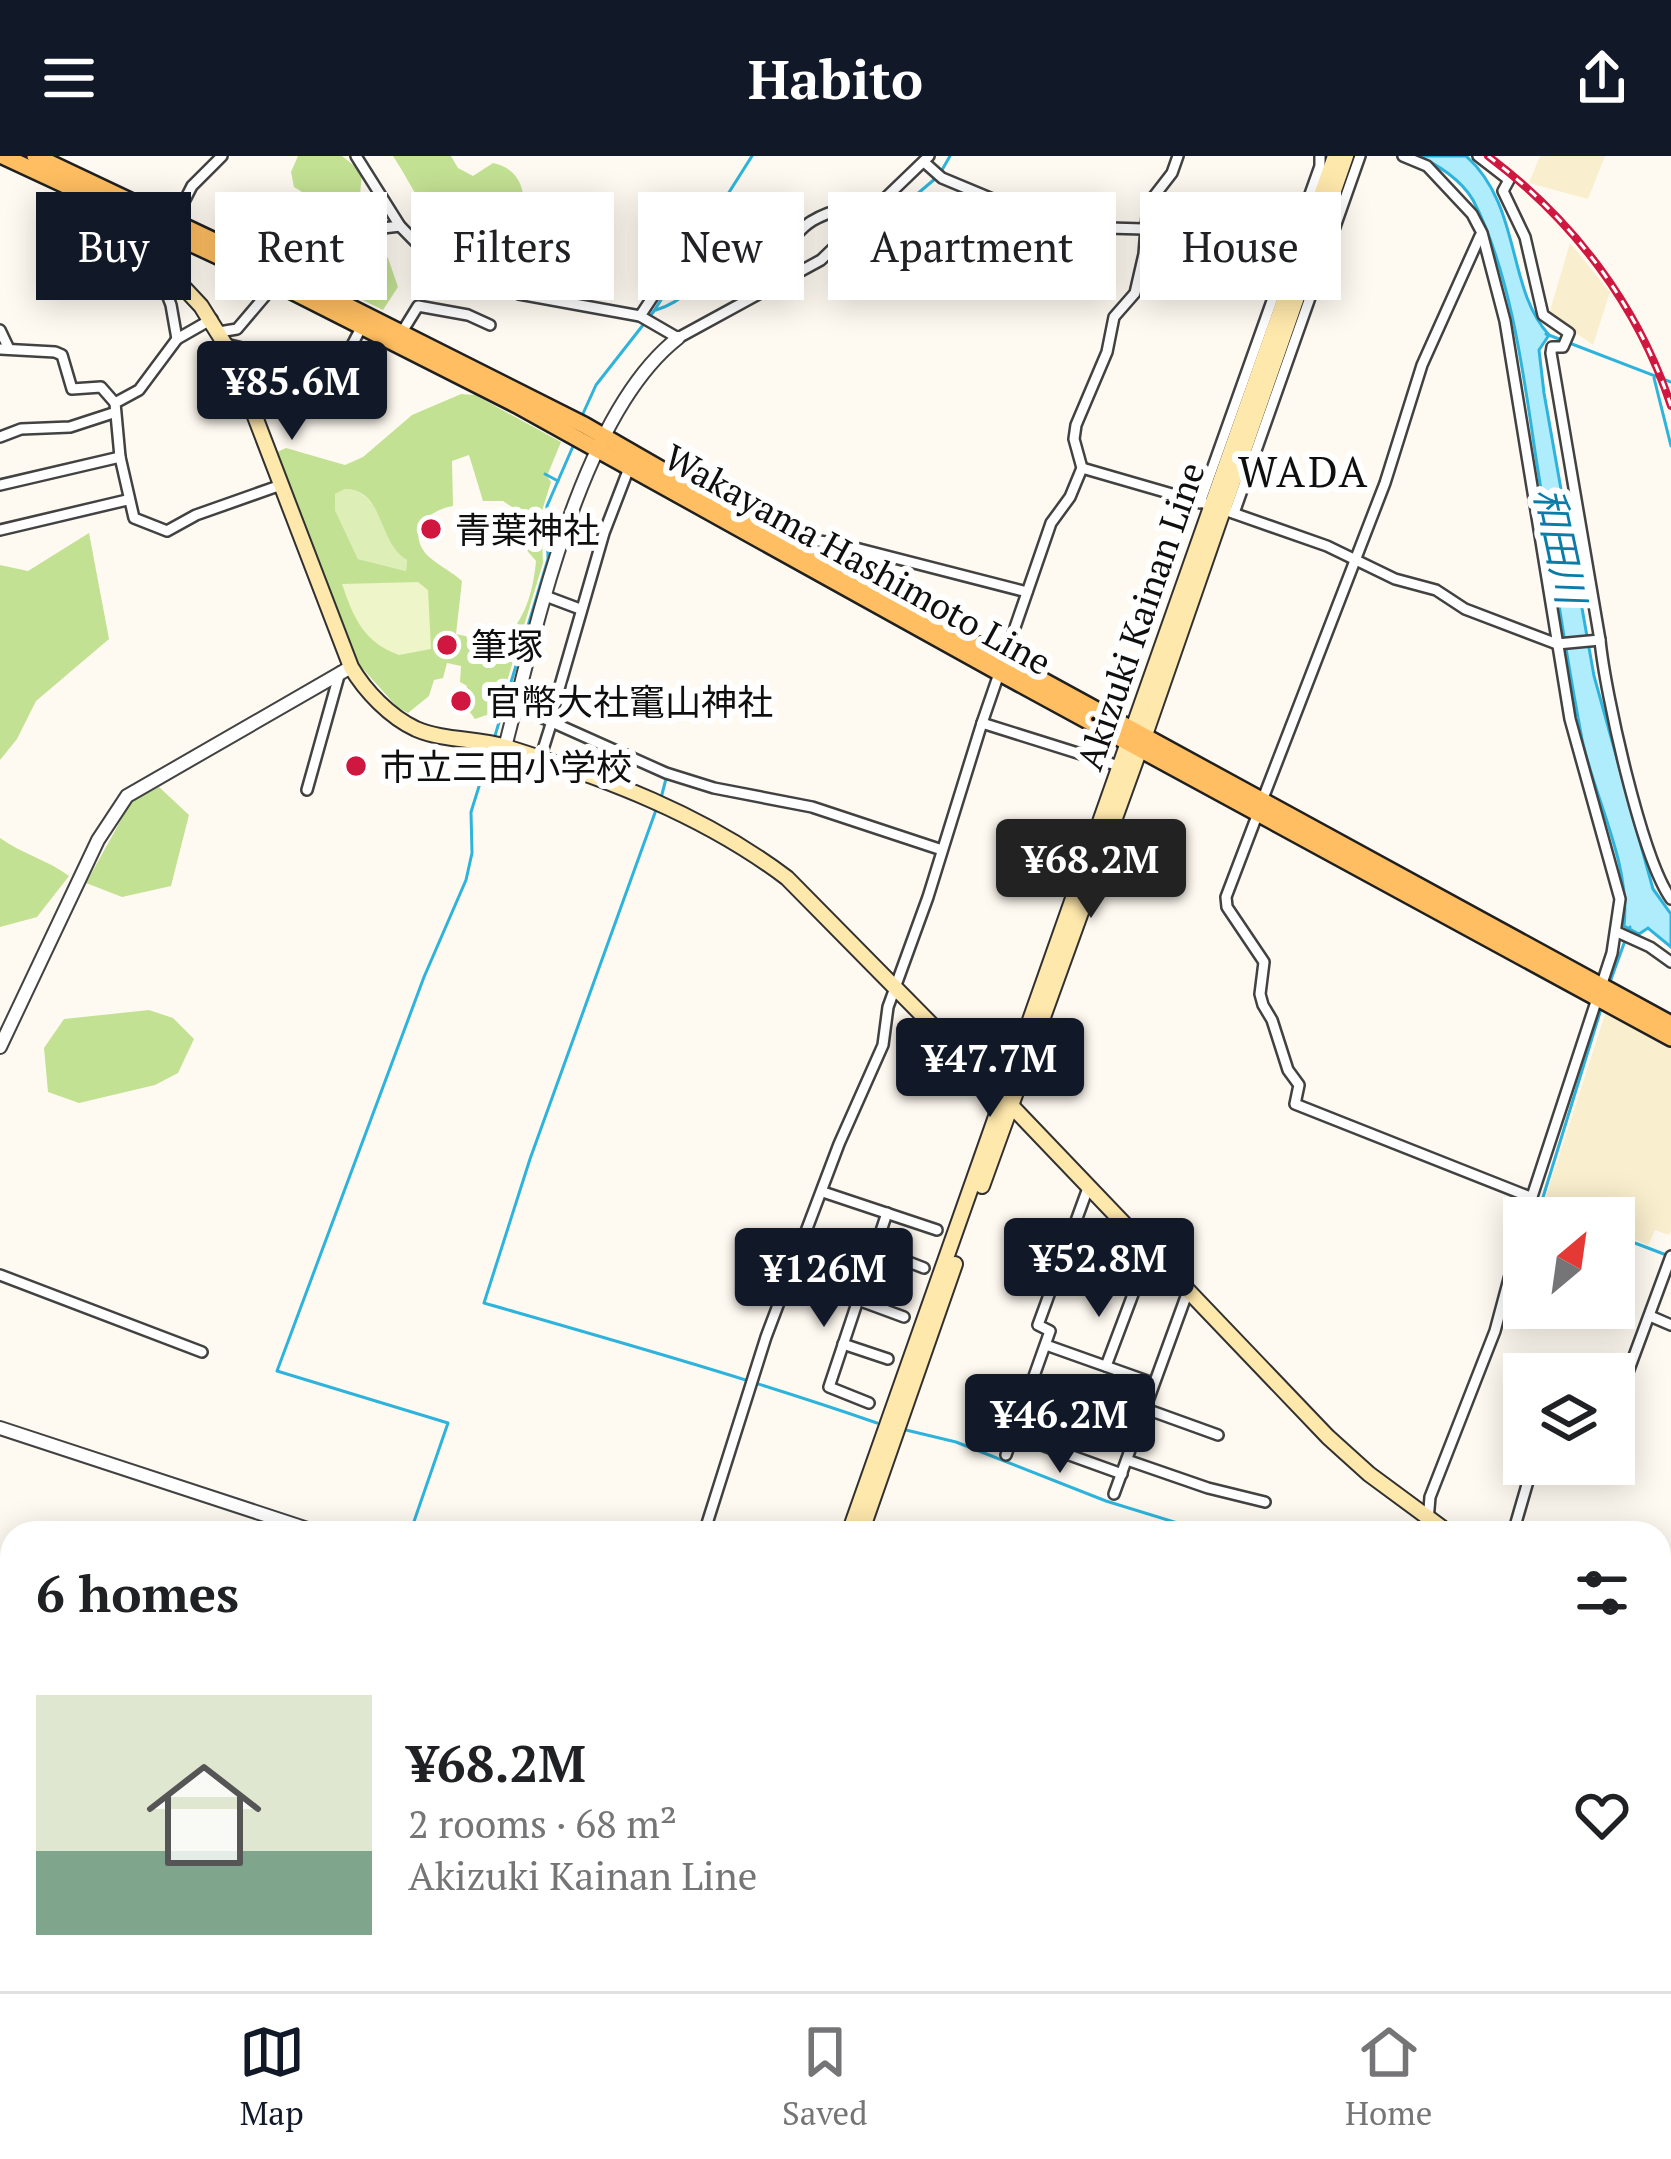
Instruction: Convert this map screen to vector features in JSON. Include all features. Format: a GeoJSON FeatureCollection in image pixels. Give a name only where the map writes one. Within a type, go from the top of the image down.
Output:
{"type":"FeatureCollection","features":[{"type":"Feature","properties":{"kind":"main road","name":"Wakayama Hashimoto Line"},"geometry":{"type":"LineString","coordinates":[[3,156],[90,192]]}},
{"type":"Feature","properties":{"kind":"main road","name":"Wakayama Hashimoto Line"},"geometry":{"type":"LineString","coordinates":[[35,156],[102,192]]}},
{"type":"Feature","properties":{"kind":"main road","name":"Akizuki Kainan Line"},"geometry":{"type":"LineString","coordinates":[[1006,1100],[1285,312],[1335,156]]}},
{"type":"Feature","properties":{"kind":"main road","name":"Akizuki Kainan Line"},"geometry":{"type":"LineString","coordinates":[[1285,312],[1346,156]]}},
{"type":"Feature","properties":{"kind":"main road","name":"Wakayama Hashimoto Line"},"geometry":{"type":"LineString","coordinates":[[191,236],[402,332],[575,429]]}},
{"type":"Feature","properties":{"kind":"main road"},"geometry":{"type":"LineString","coordinates":[[191,300],[219,332],[281,484],[345,669],[408,724],[446,737],[497,745],[673,808],[752,852],[787,878],[1348,1456],[1434,1521]]}},
{"type":"Feature","properties":{"kind":"main road","name":"Wakayama Hashimoto Line"},"geometry":{"type":"LineString","coordinates":[[310,300],[602,443],[1598,992],[1671,1038]]}},
{"type":"Feature","properties":{"kind":"main road","name":"Wakayama Hashimoto Line"},"geometry":{"type":"LineString","coordinates":[[602,443],[630,466],[802,555]]}},
{"type":"Feature","properties":{"kind":"main road","name":"Akizuki Kainan Line"},"geometry":{"type":"LineString","coordinates":[[1006,1100],[1119,766],[1136,738]]}},
{"type":"Feature","properties":{"kind":"main road","name":"Wakayama Hashimoto Line"},"geometry":{"type":"LineString","coordinates":[[1598,992],[1671,1024]]}},
{"type":"Feature","properties":{"kind":"main road"},"geometry":{"type":"LineString","coordinates":[[853,1521],[1006,1100]]}},
{"type":"Feature","properties":{"kind":"main road"},"geometry":{"type":"LineString","coordinates":[[865,1521],[1006,1100]]}},
{"type":"Feature","properties":{"kind":"street"},"geometry":{"type":"LineString","coordinates":[[189,192],[221,156]]}},
{"type":"Feature","properties":{"kind":"street"},"geometry":{"type":"LineString","coordinates":[[356,156],[400,226],[435,262],[519,294],[641,317],[678,338]]}},
{"type":"Feature","properties":{"kind":"street"},"geometry":{"type":"LineString","coordinates":[[1158,192],[1178,156]]}},
{"type":"Feature","properties":{"kind":"street"},"geometry":{"type":"LineString","coordinates":[[1216,508],[1320,156]]}},
{"type":"Feature","properties":{"kind":"street"},"geometry":{"type":"LineString","coordinates":[[1216,508],[1360,156]]}},
{"type":"Feature","properties":{"kind":"street"},"geometry":{"type":"LineString","coordinates":[[1403,156],[1427,166],[1454,192],[1482,233],[1505,321],[1570,719],[1620,899],[1617,932],[1530,1197],[1295,1104],[1299,1085],[1288,1070],[1260,994],[1264,962],[1227,907],[1226,897],[1357,561],[1421,365],[1482,233]]}},
{"type":"Feature","properties":{"kind":"street"},"geometry":{"type":"LineString","coordinates":[[1478,156],[1509,180],[1503,190],[1526,237],[1545,319],[1569,333],[1563,347],[1552,346],[1551,353],[1604,675],[1654,866],[1671,899]]}},
{"type":"Feature","properties":{"kind":"street"},"geometry":{"type":"LineString","coordinates":[[893,192],[926,159],[942,178],[1026,213],[1058,238],[1102,243],[1108,228],[1140,229]]}},
{"type":"Feature","properties":{"kind":"street"},"geometry":{"type":"LineString","coordinates":[[641,317],[689,242],[727,263],[759,260],[774,255],[807,223],[828,213]]}},
{"type":"Feature","properties":{"kind":"street"},"geometry":{"type":"LineString","coordinates":[[387,227],[400,226]]}},
{"type":"Feature","properties":{"kind":"street"},"geometry":{"type":"LineString","coordinates":[[497,745],[516,706],[575,499],[644,374],[678,338],[828,254]]}},
{"type":"Feature","properties":{"kind":"street"},"geometry":{"type":"LineString","coordinates":[[708,1521],[766,1337],[839,1144],[884,1045],[888,1007],[982,723],[1051,523],[1082,468],[1076,425],[1107,352],[1114,317],[1135,293],[1140,271]]}},
{"type":"Feature","properties":{"kind":"street"},"geometry":{"type":"LineString","coordinates":[[169,300],[177,340]]}},
{"type":"Feature","properties":{"kind":"street"},"geometry":{"type":"LineString","coordinates":[[0,437],[21,429],[70,428],[114,408],[139,390],[177,340],[237,329],[262,300]]}},
{"type":"Feature","properties":{"kind":"street"},"geometry":{"type":"LineString","coordinates":[[402,332],[418,306],[467,315],[490,325]]}},
{"type":"Feature","properties":{"kind":"street"},"geometry":{"type":"LineString","coordinates":[[219,332],[344,374],[362,326]]}},
{"type":"Feature","properties":{"kind":"street"},"geometry":{"type":"LineString","coordinates":[[0,330],[4,349],[62,355],[72,389],[101,387],[114,408],[134,518],[167,531],[196,514],[281,484]]}},
{"type":"Feature","properties":{"kind":"street"},"geometry":{"type":"LineString","coordinates":[[0,485],[120,457]]}},
{"type":"Feature","properties":{"kind":"street"},"geometry":{"type":"LineString","coordinates":[[540,759],[580,609],[630,466]]}},
{"type":"Feature","properties":{"kind":"street"},"geometry":{"type":"LineString","coordinates":[[1082,468],[1327,546],[1395,578],[1436,590],[1465,609],[1557,644],[1598,640]]}},
{"type":"Feature","properties":{"kind":"street"},"geometry":{"type":"LineString","coordinates":[[0,530],[128,500]]}},
{"type":"Feature","properties":{"kind":"street"},"geometry":{"type":"LineString","coordinates":[[802,555],[812,540],[840,544],[1027,592]]}},
{"type":"Feature","properties":{"kind":"street"},"geometry":{"type":"LineString","coordinates":[[548,596],[580,609]]}},
{"type":"Feature","properties":{"kind":"street"},"geometry":{"type":"LineString","coordinates":[[307,790],[345,669]]}},
{"type":"Feature","properties":{"kind":"street"},"geometry":{"type":"LineString","coordinates":[[0,1047],[98,840],[127,796],[345,669]]}},
{"type":"Feature","properties":{"kind":"street"},"geometry":{"type":"LineString","coordinates":[[516,706],[682,778],[812,807],[942,850]]}},
{"type":"Feature","properties":{"kind":"street"},"geometry":{"type":"LineString","coordinates":[[982,723],[1119,766]]}},
{"type":"Feature","properties":{"kind":"street"},"geometry":{"type":"LineString","coordinates":[[1617,932],[1671,962]]}},
{"type":"Feature","properties":{"kind":"street"},"geometry":{"type":"LineString","coordinates":[[1006,1455],[1050,1331],[1038,1325],[1088,1188]]}},
{"type":"Feature","properties":{"kind":"street"},"geometry":{"type":"LineString","coordinates":[[823,1192],[937,1230]]}},
{"type":"Feature","properties":{"kind":"street"},"geometry":{"type":"LineString","coordinates":[[869,1403],[829,1387],[887,1214]]}},
{"type":"Feature","properties":{"kind":"street"},"geometry":{"type":"LineString","coordinates":[[875,1249],[924,1268]]}},
{"type":"Feature","properties":{"kind":"street"},"geometry":{"type":"LineString","coordinates":[[1635,1355],[1671,1256]]}},
{"type":"Feature","properties":{"kind":"street"},"geometry":{"type":"LineString","coordinates":[[0,1276],[202,1352]]}},
{"type":"Feature","properties":{"kind":"street"},"geometry":{"type":"LineString","coordinates":[[1106,1366],[1135,1289]]}},
{"type":"Feature","properties":{"kind":"street"},"geometry":{"type":"LineString","coordinates":[[1114,1494],[1188,1291]]}},
{"type":"Feature","properties":{"kind":"street"},"geometry":{"type":"LineString","coordinates":[[858,1300],[904,1317]]}},
{"type":"Feature","properties":{"kind":"street"},"geometry":{"type":"LineString","coordinates":[[1427,1521],[1439,1470],[1503,1301]]}},
{"type":"Feature","properties":{"kind":"street"},"geometry":{"type":"LineString","coordinates":[[1650,1316],[1671,1325]]}},
{"type":"Feature","properties":{"kind":"street"},"geometry":{"type":"LineString","coordinates":[[843,1344],[888,1359]]}},
{"type":"Feature","properties":{"kind":"street"},"geometry":{"type":"LineString","coordinates":[[1046,1345],[1153,1383]]}},
{"type":"Feature","properties":{"kind":"street"},"geometry":{"type":"LineString","coordinates":[[1030,1390],[1138,1428]]}},
{"type":"Feature","properties":{"kind":"street"},"geometry":{"type":"LineString","coordinates":[[1146,1408],[1218,1435]]}},
{"type":"Feature","properties":{"kind":"street"},"geometry":{"type":"LineString","coordinates":[[0,1428],[283,1521]]}},
{"type":"Feature","properties":{"kind":"street"},"geometry":{"type":"LineString","coordinates":[[1013,1435],[1121,1474]]}},
{"type":"Feature","properties":{"kind":"street"},"geometry":{"type":"LineString","coordinates":[[1127,1460],[1265,1502]]}},
{"type":"Feature","properties":{"kind":"street"},"geometry":{"type":"LineString","coordinates":[[1516,1521],[1527,1485]]}},
{"type":"Feature","properties":{"kind":"shaded area"},"geometry":{"type":"Polygon","coordinates":[[[1540,156],[1605,156],[1588,199],[1529,183],[1540,156]]]}},
{"type":"Feature","properties":{"kind":"shaded area"},"geometry":{"type":"Polygon","coordinates":[[[1570,243],[1610,292],[1593,345],[1549,314],[1570,243]]]}},
{"type":"Feature","properties":{"kind":"shaded area"},"geometry":{"type":"Polygon","coordinates":[[[1605,1014],[1671,1047],[1669,1235],[1655,1230],[1648,1245],[1635,1240],[1635,1197],[1546,1197],[1605,1014]]]}},
{"type":"Feature","properties":{"kind":"green space"},"geometry":{"type":"Polygon","coordinates":[[[298,156],[342,156],[362,172],[360,192],[302,192],[294,187],[291,172],[298,156]]]}},
{"type":"Feature","properties":{"kind":"green space"},"geometry":{"type":"Polygon","coordinates":[[[393,156],[451,156],[458,168],[473,176],[493,163],[509,170],[522,192],[415,192],[393,156]]]}},
{"type":"Feature","properties":{"kind":"green space"},"geometry":{"type":"Polygon","coordinates":[[[387,257],[398,287],[383,310],[363,300],[387,300],[387,257]]]}},
{"type":"Feature","properties":{"kind":"green space"},"geometry":{"type":"Polygon","coordinates":[[[461,394],[475,395],[561,442],[547,476],[551,482],[541,514],[543,563],[498,711],[475,719],[464,704],[467,686],[460,682],[461,666],[447,663],[443,678],[434,680],[429,696],[408,713],[354,659],[275,453],[286,448],[345,465],[363,457],[412,415],[461,394]],[[469,455],[452,461],[453,506],[428,517],[419,539],[428,556],[462,581],[456,634],[498,643],[515,627],[526,606],[536,561],[523,546],[512,507],[503,501],[483,501],[469,455]],[[345,489],[335,494],[335,510],[358,559],[406,571],[407,560],[390,541],[374,507],[358,492],[345,489]]]}},
{"type":"Feature","properties":{"kind":"green space"},"geometry":{"type":"Polygon","coordinates":[[[345,489],[357,491],[373,505],[407,560],[406,571],[358,559],[335,510],[335,494],[345,489]]]}},
{"type":"Feature","properties":{"kind":"green space"},"geometry":{"type":"Polygon","coordinates":[[[89,533],[109,639],[36,701],[0,760],[0,565],[28,571],[89,533]]]}},
{"type":"Feature","properties":{"kind":"green space"},"geometry":{"type":"Polygon","coordinates":[[[418,582],[428,590],[431,649],[399,655],[377,643],[362,627],[342,584],[418,582]]]}},
{"type":"Feature","properties":{"kind":"green space"},"geometry":{"type":"Polygon","coordinates":[[[159,787],[189,815],[171,886],[122,897],[86,883],[131,802],[159,787]]]}},
{"type":"Feature","properties":{"kind":"green space"},"geometry":{"type":"Polygon","coordinates":[[[0,838],[69,876],[37,917],[0,927],[0,838]]]}},
{"type":"Feature","properties":{"kind":"green space"},"geometry":{"type":"Polygon","coordinates":[[[149,1010],[173,1018],[194,1039],[178,1073],[155,1085],[79,1103],[48,1092],[44,1048],[64,1019],[149,1010]]]}},
{"type":"Feature","properties":{"kind":"water","name":"和田川"},"geometry":{"type":"Polygon","coordinates":[[[1416,156],[1466,156],[1484,176],[1506,222],[1526,294],[1549,335],[1539,350],[1544,393],[1594,676],[1653,889],[1671,914],[1671,947],[1648,928],[1639,934],[1624,926],[1622,879],[1582,739],[1521,360],[1497,260],[1468,193],[1448,174],[1416,156]]]}},
{"type":"Feature","properties":{"kind":"waterway"},"geometry":{"type":"LineString","coordinates":[[581,418],[596,385],[654,311],[752,156]]}},
{"type":"Feature","properties":{"kind":"waterway"},"geometry":{"type":"LineString","coordinates":[[942,170],[950,156]]}},
{"type":"Feature","properties":{"kind":"waterway"},"geometry":{"type":"LineString","coordinates":[[920,192],[936,178]]}},
{"type":"Feature","properties":{"kind":"waterway"},"geometry":{"type":"LineString","coordinates":[[814,224],[828,219]]}},
{"type":"Feature","properties":{"kind":"waterway"},"geometry":{"type":"LineString","coordinates":[[656,310],[677,300]]}},
{"type":"Feature","properties":{"kind":"waterway"},"geometry":{"type":"LineString","coordinates":[[1546,334],[1671,382]]}},
{"type":"Feature","properties":{"kind":"waterway"},"geometry":{"type":"LineString","coordinates":[[1654,378],[1671,446]]}},
{"type":"Feature","properties":{"kind":"waterway"},"geometry":{"type":"LineString","coordinates":[[494,739],[548,559],[547,506],[574,444]]}},
{"type":"Feature","properties":{"kind":"waterway"},"geometry":{"type":"LineString","coordinates":[[545,474],[558,481]]}},
{"type":"Feature","properties":{"kind":"waterway"},"geometry":{"type":"LineString","coordinates":[[414,1521],[448,1423],[277,1371],[424,977],[466,880],[472,853],[471,812],[491,748]]}},
{"type":"Feature","properties":{"kind":"waterway"},"geometry":{"type":"LineString","coordinates":[[661,798],[667,775]]}},
{"type":"Feature","properties":{"kind":"waterway"},"geometry":{"type":"LineString","coordinates":[[656,810],[530,1159],[484,1303],[877,1423]]}},
{"type":"Feature","properties":{"kind":"waterway"},"geometry":{"type":"LineString","coordinates":[[1610,982],[1630,927]]}},
{"type":"Feature","properties":{"kind":"waterway"},"geometry":{"type":"LineString","coordinates":[[1543,1197],[1601,1009]]}},
{"type":"Feature","properties":{"kind":"waterway"},"geometry":{"type":"LineString","coordinates":[[1635,1243],[1669,1256]]}},
{"type":"Feature","properties":{"kind":"waterway"},"geometry":{"type":"LineString","coordinates":[[906,1430],[956,1442],[1106,1501],[1171,1521]]}},
{"type":"Feature","properties":{"kind":"waterway"},"geometry":{"type":"LineString","coordinates":[[1671,1656],[1671,1661]]}},
{"type":"Feature","properties":{"kind":"railway"},"geometry":{"type":"LineString","coordinates":[[1488,156],[1548,208],[1599,267],[1640,333],[1671,406]]}},
{"type":"Feature","properties":{"kind":"place","name":"青葉神社"},"geometry":{"type":"Point","coordinates":[431,529]}},
{"type":"Feature","properties":{"kind":"place","name":"筆塚"},"geometry":{"type":"Point","coordinates":[447,645]}},
{"type":"Feature","properties":{"kind":"place","name":"官幣大社竃山神社"},"geometry":{"type":"Point","coordinates":[461,701]}},
{"type":"Feature","properties":{"kind":"place","name":"市立三田小学校"},"geometry":{"type":"Point","coordinates":[356,766]}},
{"type":"Feature","properties":{"kind":"district","name":"WADA"},"geometry":{"type":"Point","coordinates":[1304,471]}}]}
